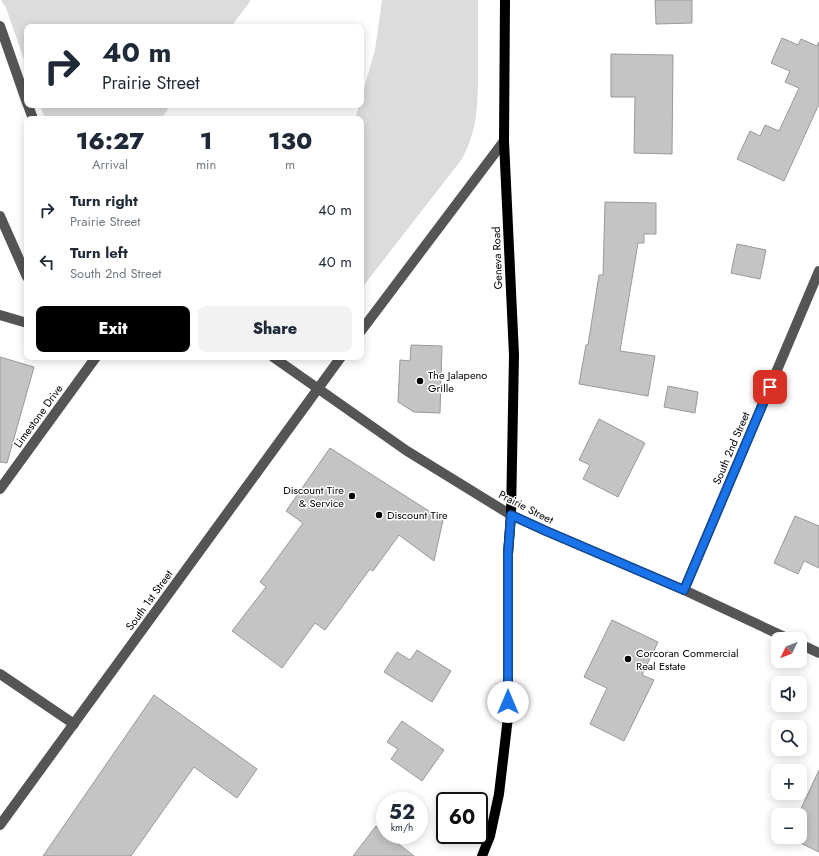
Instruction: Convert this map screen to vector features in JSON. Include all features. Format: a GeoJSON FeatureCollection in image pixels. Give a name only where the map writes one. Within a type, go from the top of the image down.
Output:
{"type":"FeatureCollection","features":[{"type":"Feature","properties":{"kind":"main road","name":"Geneva Road"},"geometry":{"type":"LineString","coordinates":[[505,0],[504,141],[514,355],[511,515]]}},
{"type":"Feature","properties":{"kind":"main road"},"geometry":{"type":"LineString","coordinates":[[482,856],[490,836],[499,794],[508,717],[508,554],[511,515]]}},
{"type":"Feature","properties":{"kind":"street"},"geometry":{"type":"LineString","coordinates":[[0,26],[24,95]]}},
{"type":"Feature","properties":{"kind":"street"},"geometry":{"type":"LineString","coordinates":[[364,327],[504,141]]}},
{"type":"Feature","properties":{"kind":"street"},"geometry":{"type":"LineString","coordinates":[[0,216],[24,270]]}},
{"type":"Feature","properties":{"kind":"street","name":"South 2nd Street"},"geometry":{"type":"LineString","coordinates":[[684,590],[819,271]]}},
{"type":"Feature","properties":{"kind":"street"},"geometry":{"type":"LineString","coordinates":[[0,315],[24,321]]}},
{"type":"Feature","properties":{"kind":"street","name":"Limestone Drive"},"geometry":{"type":"LineString","coordinates":[[0,489],[92,360]]}},
{"type":"Feature","properties":{"kind":"street","name":"Prairie Street"},"geometry":{"type":"LineString","coordinates":[[277,360],[407,451],[511,515],[684,590],[774,632]]}},
{"type":"Feature","properties":{"kind":"street","name":"South 1st Street"},"geometry":{"type":"LineString","coordinates":[[0,825],[339,360]]}},
{"type":"Feature","properties":{"kind":"street"},"geometry":{"type":"LineString","coordinates":[[807,647],[819,653]]}},
{"type":"Feature","properties":{"kind":"street"},"geometry":{"type":"LineString","coordinates":[[0,674],[74,724]]}},
{"type":"Feature","properties":{"kind":"shaded area"},"geometry":{"type":"Polygon","coordinates":[[[1,0],[251,0],[233,24],[24,24],[24,59],[6,8],[1,0]]]}},
{"type":"Feature","properties":{"kind":"shaded area"},"geometry":{"type":"Polygon","coordinates":[[[382,0],[478,0],[477,101],[475,125],[468,147],[462,159],[364,285],[364,116],[356,116],[358,108],[364,108],[364,88],[375,50],[382,0]]]}},
{"type":"Feature","properties":{"kind":"shaded area"},"geometry":{"type":"Polygon","coordinates":[[[41,108],[169,108],[163,116],[44,116],[41,108]]]}},
{"type":"Feature","properties":{"kind":"building"},"geometry":{"type":"Polygon","coordinates":[[[655,0],[692,0],[692,23],[656,24],[655,0]]]}},
{"type":"Feature","properties":{"kind":"building"},"geometry":{"type":"Polygon","coordinates":[[[782,38],[798,45],[801,39],[817,46],[819,42],[819,104],[784,181],[737,159],[750,131],[760,136],[765,125],[779,131],[799,88],[785,82],[790,71],[771,63],[782,38]]]}},
{"type":"Feature","properties":{"kind":"building"},"geometry":{"type":"Polygon","coordinates":[[[611,54],[673,55],[672,154],[634,153],[635,97],[611,97],[611,54]]]}},
{"type":"Feature","properties":{"kind":"building"},"geometry":{"type":"Polygon","coordinates":[[[605,202],[656,203],[656,234],[644,234],[644,243],[638,243],[620,351],[655,356],[648,396],[579,384],[586,345],[588,345],[599,275],[603,275],[605,202]]]}},
{"type":"Feature","properties":{"kind":"building"},"geometry":{"type":"Polygon","coordinates":[[[737,244],[766,250],[760,279],[731,273],[737,244]]]}},
{"type":"Feature","properties":{"kind":"building","name":"The Jalapeno Grille"},"geometry":{"type":"Polygon","coordinates":[[[411,345],[442,346],[440,413],[414,412],[398,402],[400,360],[410,361],[411,345]]]}},
{"type":"Feature","properties":{"kind":"building"},"geometry":{"type":"Polygon","coordinates":[[[0,357],[34,367],[7,463],[0,462],[0,357]]]}},
{"type":"Feature","properties":{"kind":"building"},"geometry":{"type":"Polygon","coordinates":[[[668,386],[698,392],[695,413],[664,407],[668,386]]]}},
{"type":"Feature","properties":{"kind":"building"},"geometry":{"type":"Polygon","coordinates":[[[599,419],[645,443],[618,497],[583,479],[590,465],[579,460],[599,419]]]}},
{"type":"Feature","properties":{"kind":"building"},"geometry":{"type":"Polygon","coordinates":[[[330,448],[443,520],[434,561],[399,535],[373,571],[370,569],[325,630],[315,623],[282,668],[232,631],[266,587],[260,582],[303,523],[286,511],[330,448]]]}},
{"type":"Feature","properties":{"kind":"building"},"geometry":{"type":"Polygon","coordinates":[[[795,516],[819,526],[819,568],[804,561],[798,574],[774,563],[795,516]]]}},
{"type":"Feature","properties":{"kind":"building"},"geometry":{"type":"Polygon","coordinates":[[[612,620],[658,642],[642,675],[654,680],[624,741],[590,724],[607,688],[584,677],[612,620]]]}},
{"type":"Feature","properties":{"kind":"building"},"geometry":{"type":"Polygon","coordinates":[[[417,650],[451,671],[432,702],[384,672],[397,652],[410,660],[417,650]]]}},
{"type":"Feature","properties":{"kind":"building"},"geometry":{"type":"Polygon","coordinates":[[[154,695],[257,769],[237,798],[194,767],[131,856],[43,856],[154,695]]]}},
{"type":"Feature","properties":{"kind":"building"},"geometry":{"type":"Polygon","coordinates":[[[402,721],[444,750],[422,781],[391,759],[398,749],[387,742],[402,721]]]}},
{"type":"Feature","properties":{"kind":"building"},"geometry":{"type":"Polygon","coordinates":[[[819,770],[819,852],[802,844],[807,844],[807,808],[801,808],[805,800],[807,800],[807,796],[819,770]]]}},
{"type":"Feature","properties":{"kind":"building"},"geometry":{"type":"Polygon","coordinates":[[[376,826],[376,844],[399,844],[414,856],[353,856],[376,826]]]}},
{"type":"Feature","properties":{"kind":"place","name":"The Jalapeno Grille"},"geometry":{"type":"Point","coordinates":[420,381]}},
{"type":"Feature","properties":{"kind":"place","name":"Discount Tire & Service"},"geometry":{"type":"Point","coordinates":[352,496]}},
{"type":"Feature","properties":{"kind":"place","name":"Discount Tire"},"geometry":{"type":"Point","coordinates":[379,515]}},
{"type":"Feature","properties":{"kind":"place","name":"Corcoran Commercial Real Estate"},"geometry":{"type":"Point","coordinates":[628,659]}},
{"type":"Feature","properties":{"kind":"route"},"geometry":{"type":"LineString","coordinates":[[508,702],[508,554],[511,515],[684,590],[770,387]]}}]}
